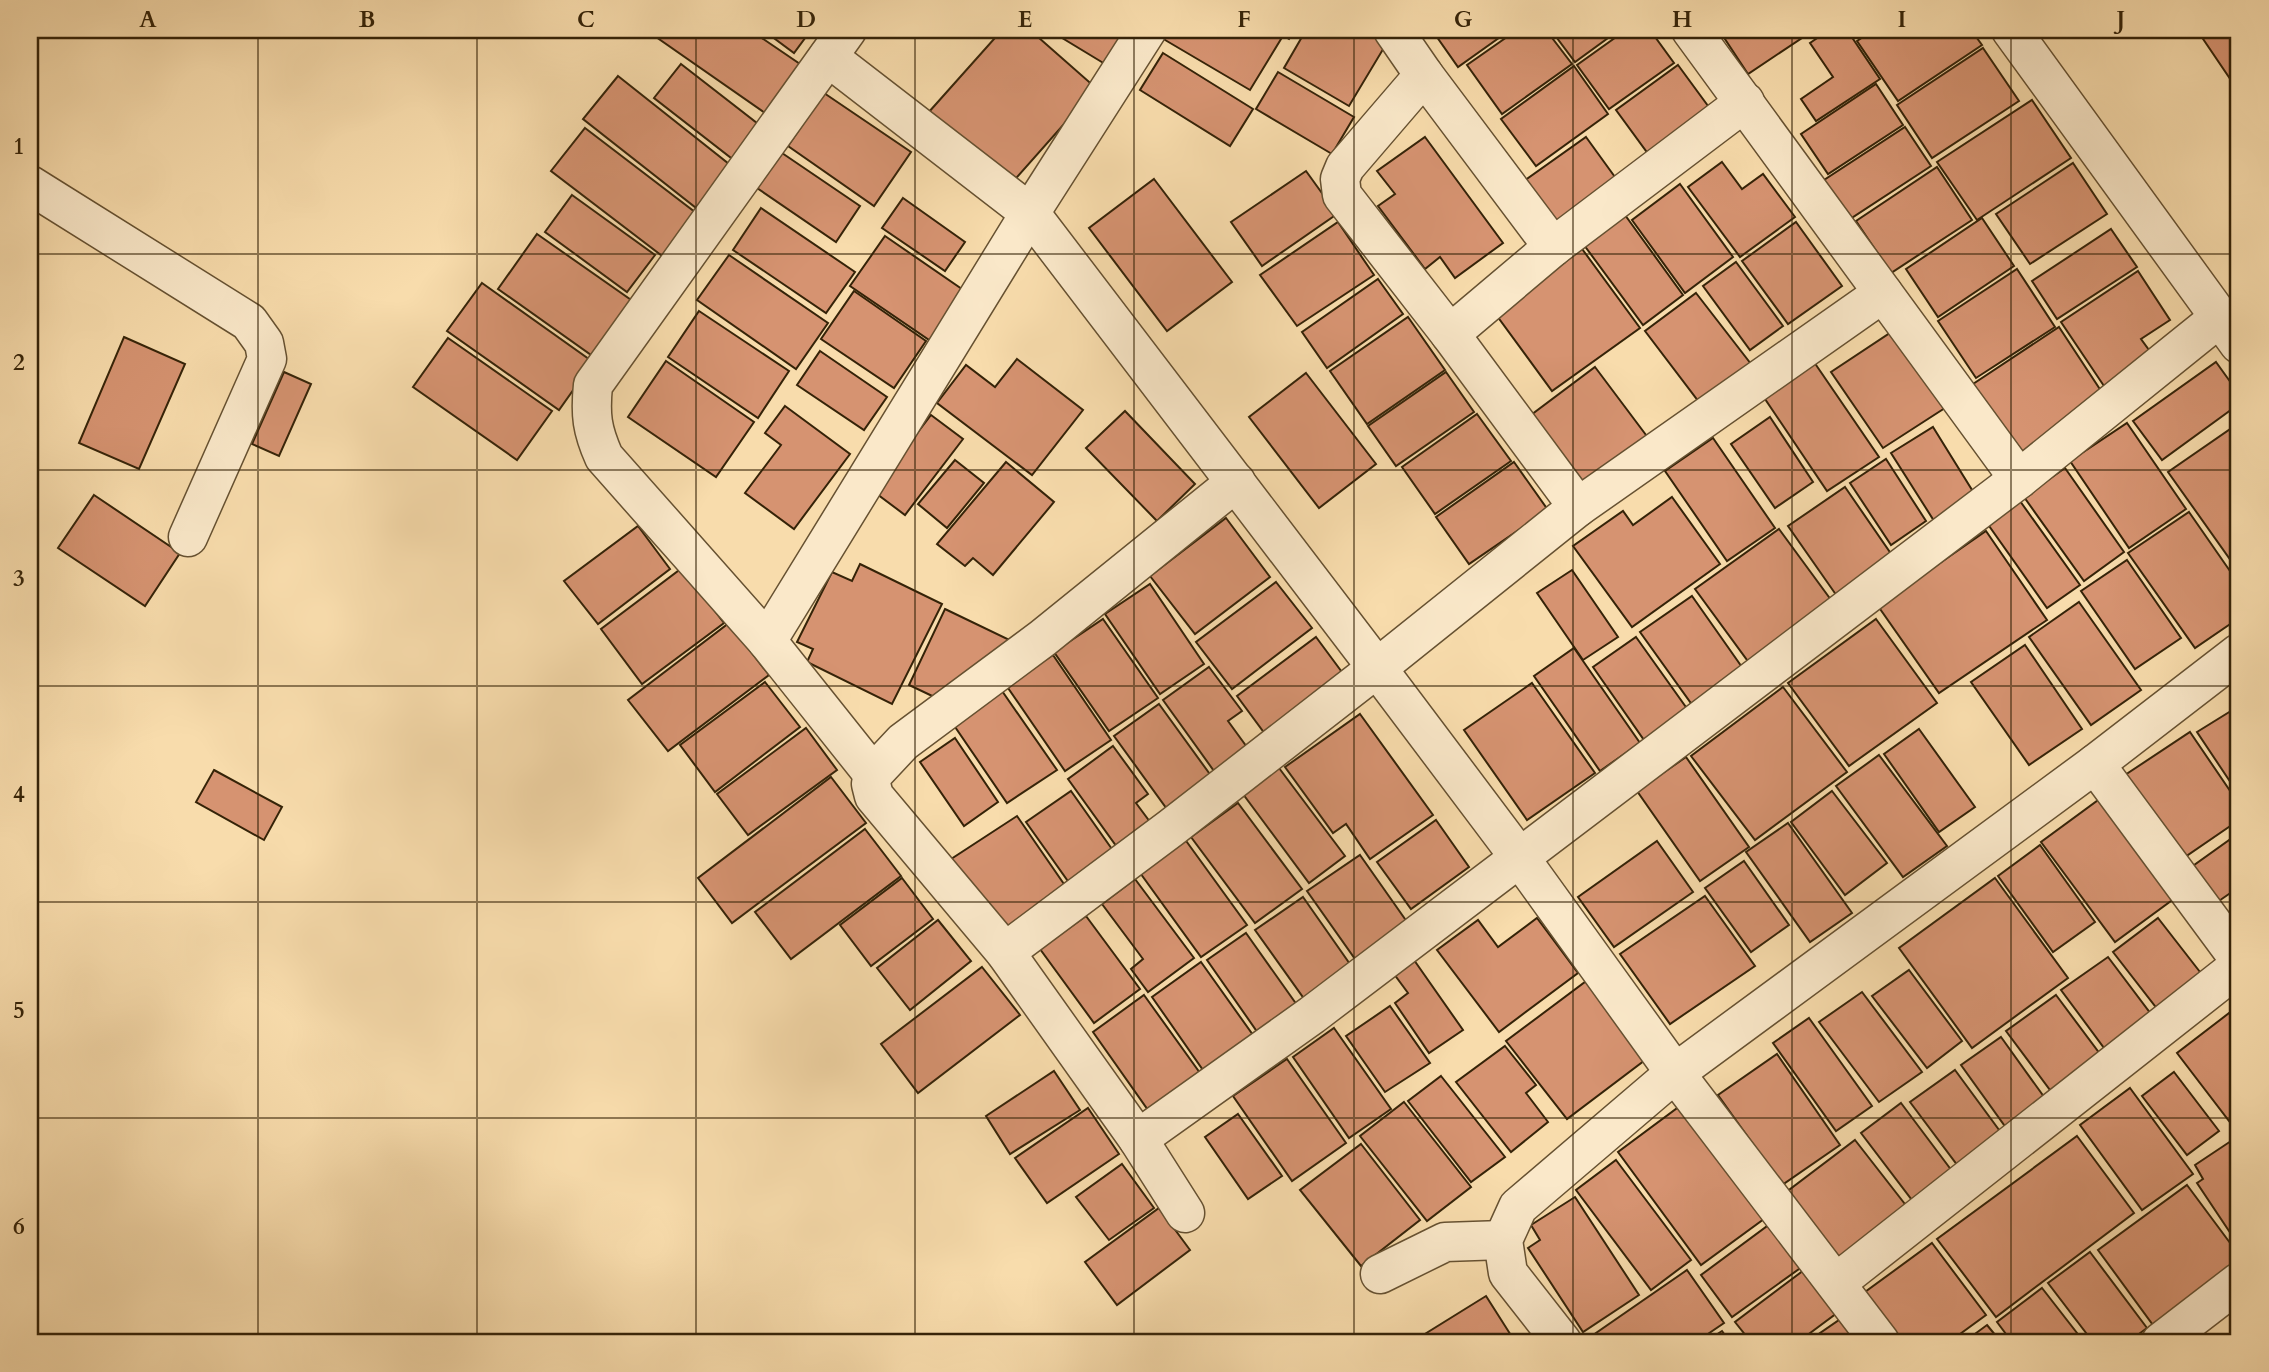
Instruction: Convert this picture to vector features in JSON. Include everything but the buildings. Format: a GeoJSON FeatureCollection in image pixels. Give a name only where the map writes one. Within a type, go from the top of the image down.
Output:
{"type":"FeatureCollection","features":[{"type":"Feature","properties":{"kind":"street"},"geometry":{"type":"LineString","coordinates":[[767,640],[1030,213],[1147,30]]}},
{"type":"Feature","properties":{"kind":"street"},"geometry":{"type":"LineString","coordinates":[[1393,30],[1553,247]]}},
{"type":"Feature","properties":{"kind":"street"},"geometry":{"type":"LineString","coordinates":[[1691,30],[2019,479]]}},
{"type":"Feature","properties":{"kind":"street"},"geometry":{"type":"LineString","coordinates":[[1138,1139],[1311,1015],[2019,479],[2230,331],[2011,30]]}},
{"type":"Feature","properties":{"kind":"street"},"geometry":{"type":"LineString","coordinates":[[873,774],[767,640],[604,457],[593,434],[590,411],[593,385],[837,43],[1030,213],[1377,668],[1520,858],[1675,1073],[1880,1342]]}},
{"type":"Feature","properties":{"kind":"street"},"geometry":{"type":"LineString","coordinates":[[1424,75],[1345,167],[1340,180],[1342,195],[1450,334],[1578,507]]}},
{"type":"Feature","properties":{"kind":"street"},"geometry":{"type":"LineString","coordinates":[[1450,334],[1553,247],[1745,102]]}},
{"type":"Feature","properties":{"kind":"street"},"geometry":{"type":"LineString","coordinates":[[30,185],[249,322],[264,343],[267,359],[188,537]]}},
{"type":"Feature","properties":{"kind":"street"},"geometry":{"type":"LineString","coordinates":[[1005,953],[1377,668],[1578,507],[1883,293]]}},
{"type":"Feature","properties":{"kind":"street"},"geometry":{"type":"LineString","coordinates":[[1185,1213],[1138,1139],[1005,953],[874,796],[871,784],[873,774],[903,742],[1043,638],[1236,482]]}},
{"type":"Feature","properties":{"kind":"street"},"geometry":{"type":"LineString","coordinates":[[1562,1342],[1508,1273],[1503,1240],[1518,1207],[1675,1073],[2095,764],[2239,653]]}},
{"type":"Feature","properties":{"kind":"street"},"geometry":{"type":"LineString","coordinates":[[2095,764],[2239,959]]}},
{"type":"Feature","properties":{"kind":"street"},"geometry":{"type":"LineString","coordinates":[[1836,1283],[2239,966]]}},
{"type":"Feature","properties":{"kind":"street"},"geometry":{"type":"LineString","coordinates":[[1380,1274],[1445,1242],[1503,1240]]}},
{"type":"Feature","properties":{"kind":"street"},"geometry":{"type":"LineString","coordinates":[[2164,1341],[2239,1282]]}}]}
